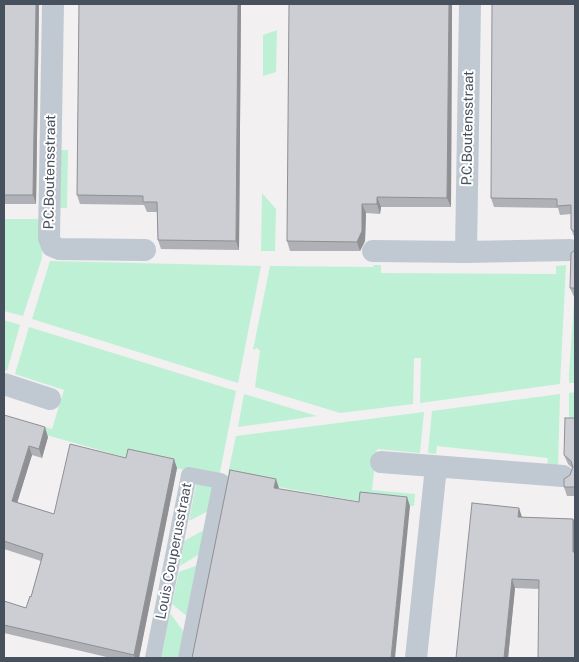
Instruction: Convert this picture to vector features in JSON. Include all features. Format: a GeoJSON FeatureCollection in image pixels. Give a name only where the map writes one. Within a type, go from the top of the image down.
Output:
{"type":"FeatureCollection","features":[{"type":"Feature","properties":{"kind":"street","name":"P.C.Boutensstraat"},"geometry":{"type":"LineString","coordinates":[[53,4],[49,238],[52,246],[59,250],[145,250]]}},
{"type":"Feature","properties":{"kind":"street","name":"P.C.Boutensstraat"},"geometry":{"type":"LineString","coordinates":[[466,252],[470,4]]}},
{"type":"Feature","properties":{"kind":"street"},"geometry":{"type":"LineString","coordinates":[[373,251],[570,250]]}},
{"type":"Feature","properties":{"kind":"street"},"geometry":{"type":"LineString","coordinates":[[4,384],[50,399]]}},
{"type":"Feature","properties":{"kind":"street"},"geometry":{"type":"LineString","coordinates":[[381,462],[563,476]]}},
{"type":"Feature","properties":{"kind":"street"},"geometry":{"type":"LineString","coordinates":[[416,658],[436,467]]}},
{"type":"Feature","properties":{"kind":"street","name":"Louis Couperusstraat"},"geometry":{"type":"LineString","coordinates":[[153,658],[189,475],[221,481],[186,658]]}},
{"type":"Feature","properties":{"kind":"green space"},"geometry":{"type":"Polygon","coordinates":[[[277,30],[276,72],[263,76],[263,35],[277,30]]]}},
{"type":"Feature","properties":{"kind":"green space"},"geometry":{"type":"Polygon","coordinates":[[[58,150],[68,150],[67,208],[57,208],[58,150]]]}},
{"type":"Feature","properties":{"kind":"green space"},"geometry":{"type":"Polygon","coordinates":[[[262,193],[276,209],[275,251],[261,251],[262,193]]]}},
{"type":"Feature","properties":{"kind":"green space"},"geometry":{"type":"Polygon","coordinates":[[[4,219],[42,219],[42,258],[23,316],[4,311],[4,219]]]}},
{"type":"Feature","properties":{"kind":"green space"},"geometry":{"type":"Polygon","coordinates":[[[50,261],[261,266],[238,383],[32,319],[50,261]]]}},
{"type":"Feature","properties":{"kind":"green space"},"geometry":{"type":"Polygon","coordinates":[[[374,265],[381,265],[381,273],[556,274],[556,266],[566,265],[560,384],[420,403],[421,358],[414,358],[413,404],[340,413],[255,387],[260,351],[257,348],[253,350],[270,266],[373,267],[374,265]]]}},
{"type":"Feature","properties":{"kind":"green space"},"geometry":{"type":"Polygon","coordinates":[[[574,302],[575,383],[569,383],[569,374],[574,302]]]}},
{"type":"Feature","properties":{"kind":"green space"},"geometry":{"type":"Polygon","coordinates":[[[4,320],[20,325],[7,371],[4,370],[4,320]]]}},
{"type":"Feature","properties":{"kind":"green space"},"geometry":{"type":"Polygon","coordinates":[[[29,327],[236,391],[219,477],[131,459],[4,423],[4,415],[52,429],[64,390],[15,374],[29,327]]]}},
{"type":"Feature","properties":{"kind":"green space"},"geometry":{"type":"Polygon","coordinates":[[[575,392],[575,422],[569,422],[569,393],[575,392]]]}},
{"type":"Feature","properties":{"kind":"green space"},"geometry":{"type":"Polygon","coordinates":[[[244,394],[317,416],[238,427],[244,394]]]}},
{"type":"Feature","properties":{"kind":"green space"},"geometry":{"type":"Polygon","coordinates":[[[560,394],[558,466],[547,466],[548,458],[437,446],[436,454],[428,453],[432,411],[560,394]]]}},
{"type":"Feature","properties":{"kind":"green space"},"geometry":{"type":"Polygon","coordinates":[[[424,412],[420,453],[377,449],[374,471],[372,490],[415,494],[414,506],[363,502],[227,478],[236,436],[424,412]]]}},
{"type":"Feature","properties":{"kind":"green space"},"geometry":{"type":"Polygon","coordinates":[[[197,480],[217,484],[212,509],[189,520],[197,480]]]}},
{"type":"Feature","properties":{"kind":"green space"},"geometry":{"type":"Polygon","coordinates":[[[206,529],[203,552],[180,566],[184,541],[206,529]]]}},
{"type":"Feature","properties":{"kind":"green space"},"geometry":{"type":"Polygon","coordinates":[[[198,565],[188,617],[172,604],[179,572],[198,565]]]}},
{"type":"Feature","properties":{"kind":"green space"},"geometry":{"type":"Polygon","coordinates":[[[170,613],[186,635],[182,658],[161,658],[170,613]]]}},
{"type":"Feature","properties":{"kind":"building"},"geometry":{"type":"Polygon","coordinates":[[[4,4],[36,4],[33,195],[4,195],[4,4]]]}},
{"type":"Feature","properties":{"kind":"building"},"geometry":{"type":"Polygon","coordinates":[[[79,4],[238,4],[236,241],[158,240],[157,202],[143,202],[143,196],[77,195],[79,4]]]}},
{"type":"Feature","properties":{"kind":"building"},"geometry":{"type":"Polygon","coordinates":[[[289,4],[449,4],[447,198],[377,197],[377,204],[362,204],[362,231],[357,242],[287,241],[289,4]]]}},
{"type":"Feature","properties":{"kind":"building"},"geometry":{"type":"Polygon","coordinates":[[[492,4],[575,4],[575,232],[571,229],[571,205],[557,206],[557,199],[491,198],[492,4]]]}},
{"type":"Feature","properties":{"kind":"building"},"geometry":{"type":"Polygon","coordinates":[[[575,250],[575,288],[570,288],[571,253],[575,250]]]}},
{"type":"Feature","properties":{"kind":"building"},"geometry":{"type":"Polygon","coordinates":[[[4,415],[45,427],[39,449],[29,446],[12,501],[54,514],[70,444],[126,458],[128,449],[174,459],[134,655],[4,625],[4,601],[26,608],[43,554],[4,541],[4,415]]]}},
{"type":"Feature","properties":{"kind":"building"},"geometry":{"type":"Polygon","coordinates":[[[565,418],[575,418],[575,487],[564,487],[564,479],[570,475],[573,467],[571,461],[564,455],[565,418]]]}},
{"type":"Feature","properties":{"kind":"building"},"geometry":{"type":"Polygon","coordinates":[[[230,470],[276,479],[274,488],[359,502],[360,492],[407,497],[391,658],[192,658],[230,470]]]}},
{"type":"Feature","properties":{"kind":"building"},"geometry":{"type":"Polygon","coordinates":[[[472,503],[519,508],[518,517],[573,519],[573,552],[575,552],[575,658],[538,658],[539,580],[512,579],[504,658],[456,658],[472,503]]]}}]}
